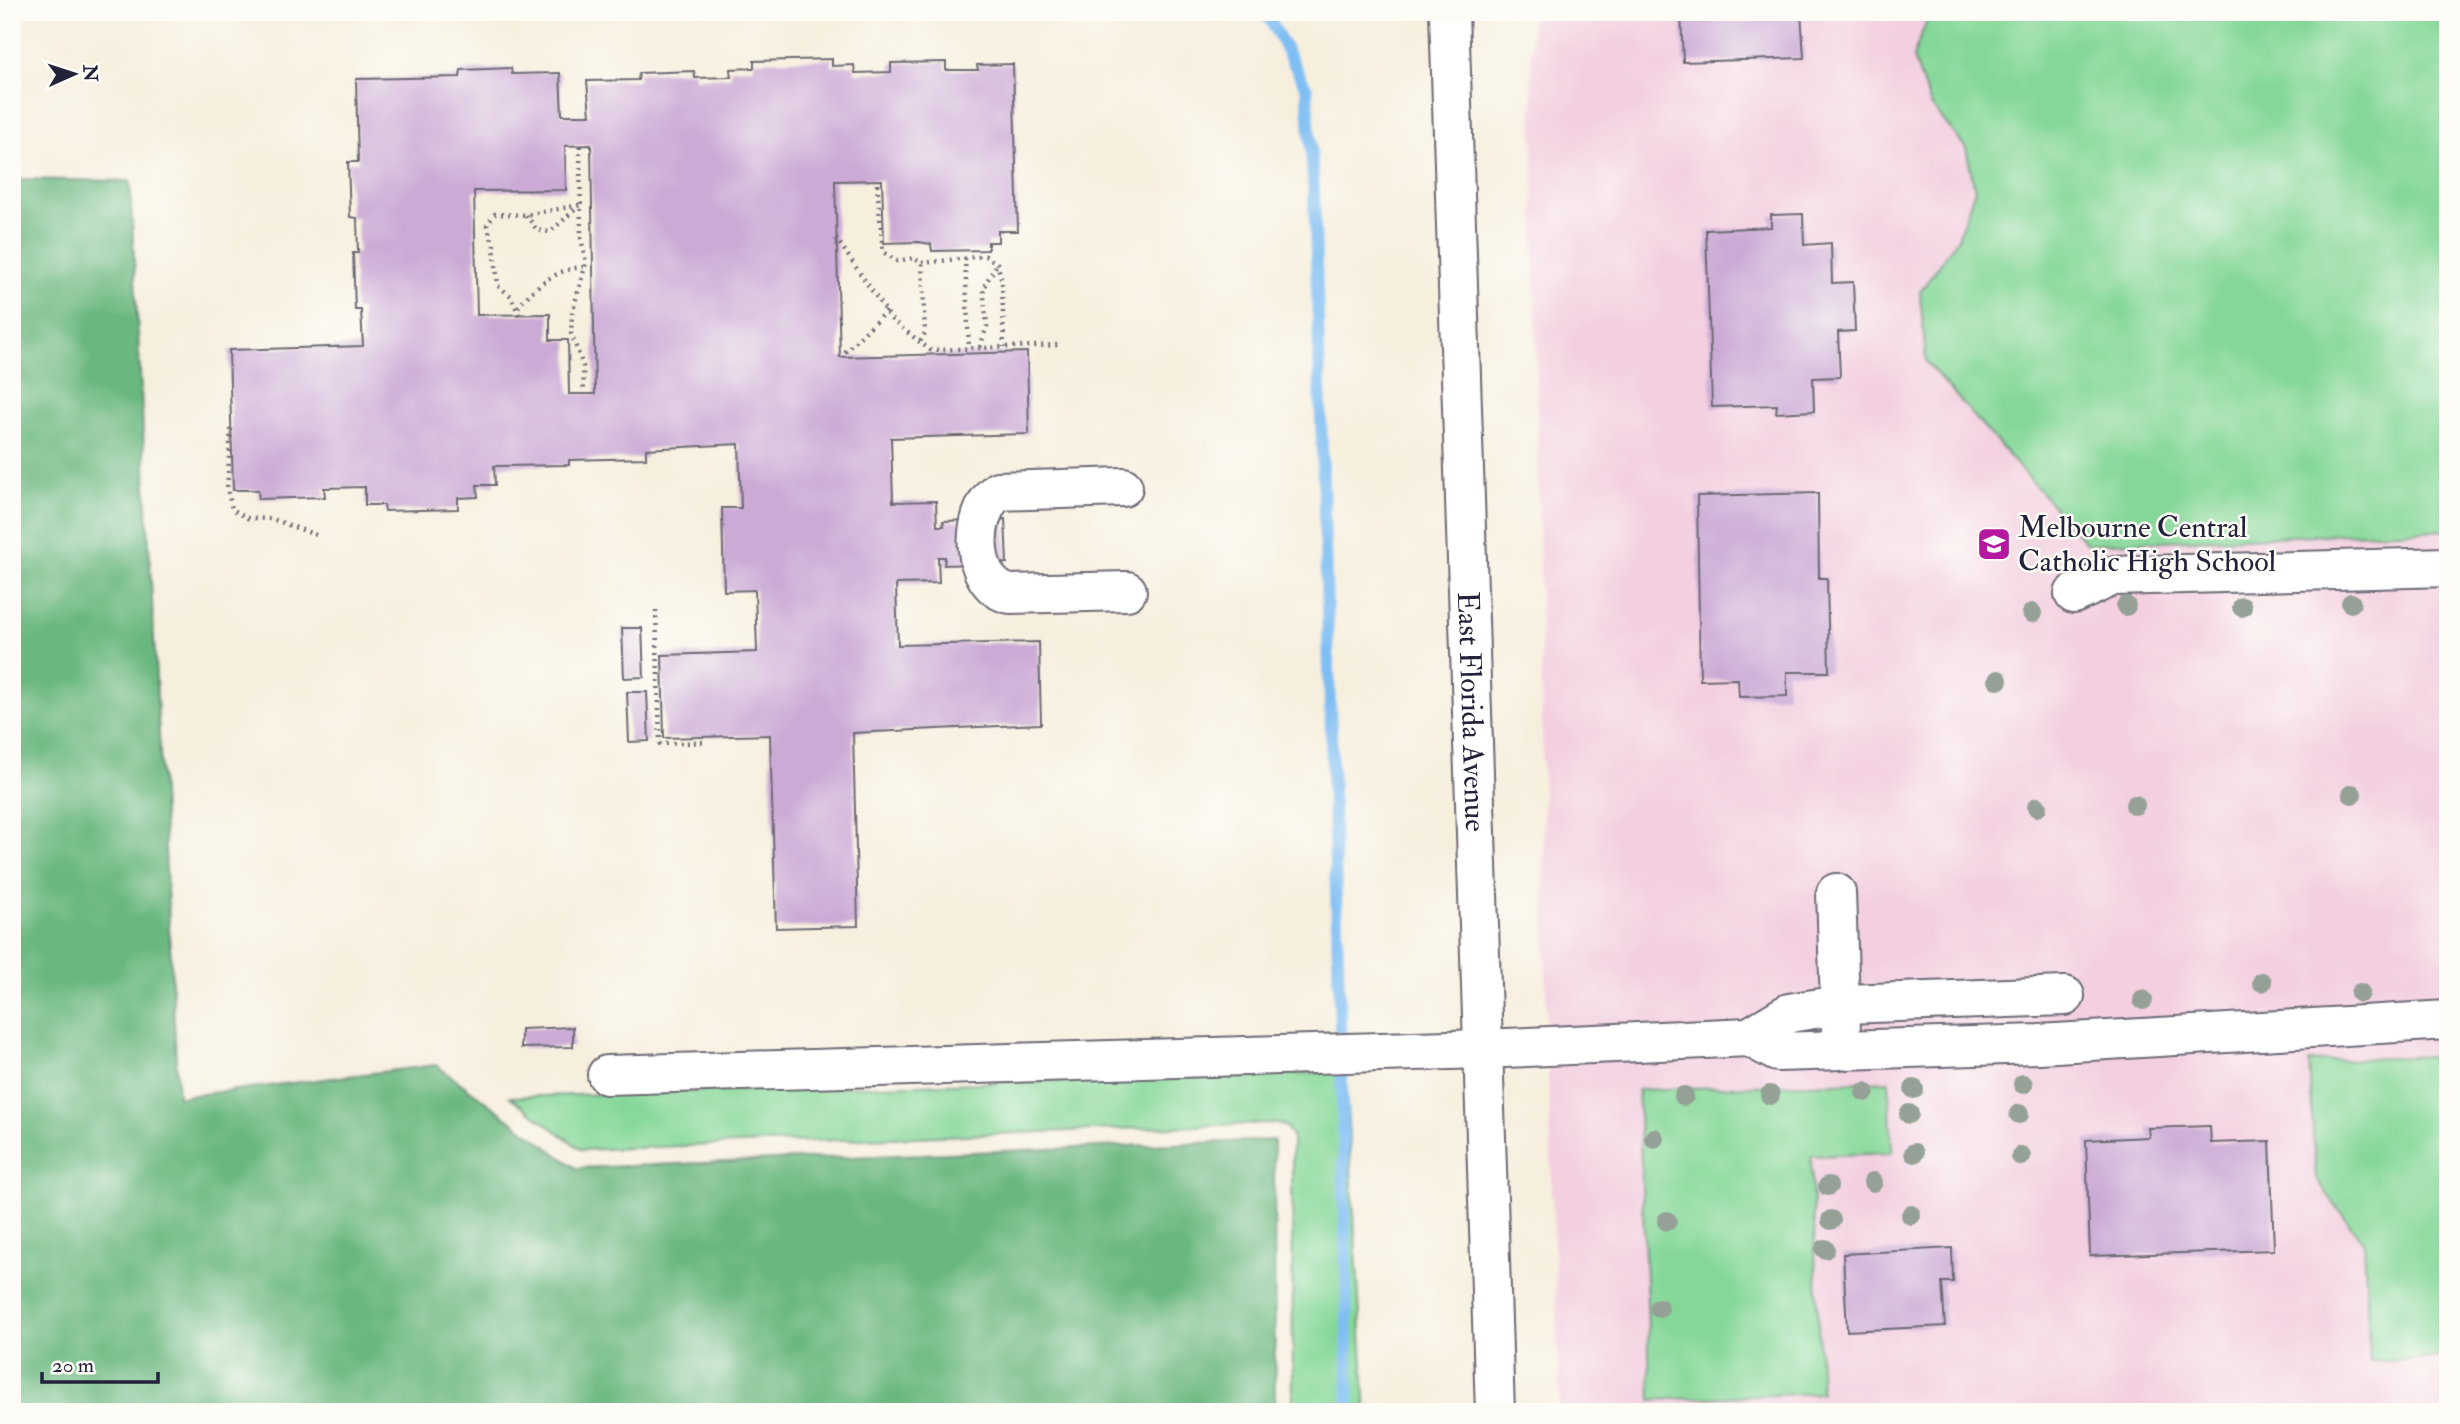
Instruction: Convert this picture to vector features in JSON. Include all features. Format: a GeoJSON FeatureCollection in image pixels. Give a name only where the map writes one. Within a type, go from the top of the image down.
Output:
{"type":"FeatureCollection","features":[{"type":"Feature","properties":{"kind":"street","name":"East Florida Avenue"},"geometry":{"type":"LineString","coordinates":[[1449,12],[1495,1412]]}},
{"type":"Feature","properties":{"kind":"street"},"geometry":{"type":"LineString","coordinates":[[1123,487],[998,491],[983,509],[980,564],[986,582],[997,591],[1010,594],[1127,591]]}},
{"type":"Feature","properties":{"kind":"street"},"geometry":{"type":"LineString","coordinates":[[2074,594],[2113,576],[2448,568]]}},
{"type":"Feature","properties":{"kind":"street"},"geometry":{"type":"LineString","coordinates":[[1836,893],[1843,1050]]}},
{"type":"Feature","properties":{"kind":"street"},"geometry":{"type":"LineString","coordinates":[[607,1075],[1483,1049],[1749,1037],[1789,1013],[1839,1004],[2065,996]]}},
{"type":"Feature","properties":{"kind":"street"},"geometry":{"type":"LineString","coordinates":[[1749,1037],[1777,1052],[2066,1043],[2448,1020]]}},
{"type":"Feature","properties":{"kind":"path"},"geometry":{"type":"LineString","coordinates":[[580,146],[580,205],[585,267],[572,314],[571,333],[583,366],[584,394]]}},
{"type":"Feature","properties":{"kind":"path"},"geometry":{"type":"LineString","coordinates":[[877,184],[883,252],[897,261],[913,258],[922,263],[985,256],[997,263],[1002,281],[1004,347]]}},
{"type":"Feature","properties":{"kind":"path"},"geometry":{"type":"LineString","coordinates":[[519,315],[517,307],[498,286],[494,246],[487,225],[495,214],[526,215],[580,205]]}},
{"type":"Feature","properties":{"kind":"path"},"geometry":{"type":"LineString","coordinates":[[526,215],[537,230],[550,232],[580,205]]}},
{"type":"Feature","properties":{"kind":"path"},"geometry":{"type":"LineString","coordinates":[[836,238],[886,311],[930,350],[1060,345]]}},
{"type":"Feature","properties":{"kind":"path"},"geometry":{"type":"LineString","coordinates":[[965,258],[969,348]]}},
{"type":"Feature","properties":{"kind":"path"},"geometry":{"type":"LineString","coordinates":[[920,342],[925,333],[922,263]]}},
{"type":"Feature","properties":{"kind":"path"},"geometry":{"type":"LineString","coordinates":[[980,348],[987,326],[983,288],[997,263]]}},
{"type":"Feature","properties":{"kind":"path"},"geometry":{"type":"LineString","coordinates":[[517,307],[530,292],[567,268],[585,267]]}},
{"type":"Feature","properties":{"kind":"path"},"geometry":{"type":"LineString","coordinates":[[840,357],[886,311]]}},
{"type":"Feature","properties":{"kind":"path"},"geometry":{"type":"LineString","coordinates":[[231,429],[227,488],[232,509],[247,518],[272,519],[316,535]]}},
{"type":"Feature","properties":{"kind":"path"},"geometry":{"type":"LineString","coordinates":[[656,610],[660,744],[705,742]]}},
{"type":"Feature","properties":{"kind":"shaded area","name":"Melbourne Central Catholic High School"},"geometry":{"type":"Polygon","coordinates":[[[1531,12],[2448,12],[2448,1412],[1560,1412],[1547,1048],[1531,12]]]}},
{"type":"Feature","properties":{"kind":"green space"},"geometry":{"type":"Polygon","coordinates":[[[1930,12],[2448,12],[2448,530],[2087,544],[1926,362],[1920,292],[1958,238],[1975,189],[1966,148],[1931,105],[1913,57],[1930,12]]]}},
{"type":"Feature","properties":{"kind":"green space"},"geometry":{"type":"Polygon","coordinates":[[[12,179],[130,181],[178,1097],[436,1065],[576,1168],[1274,1140],[1275,1412],[12,1412],[12,179]]]}},
{"type":"Feature","properties":{"kind":"green space"},"geometry":{"type":"Polygon","coordinates":[[[2448,1055],[2448,1184],[2445,1185],[2448,1357],[2370,1362],[2364,1243],[2316,1179],[2309,1062],[2448,1055]]]}},
{"type":"Feature","properties":{"kind":"green space"},"geometry":{"type":"Polygon","coordinates":[[[1345,1072],[1366,1412],[1293,1412],[1292,1135],[1285,1126],[1273,1123],[582,1150],[510,1097],[1345,1072]]]}},
{"type":"Feature","properties":{"kind":"green space"},"geometry":{"type":"Polygon","coordinates":[[[1889,1081],[1892,1153],[1811,1156],[1821,1393],[1651,1400],[1638,1090],[1889,1081]]]}},
{"type":"Feature","properties":{"kind":"building"},"geometry":{"type":"Polygon","coordinates":[[[1681,12],[1801,12],[1804,58],[1683,62],[1681,12]]]}},
{"type":"Feature","properties":{"kind":"building"},"geometry":{"type":"Polygon","coordinates":[[[832,59],[832,66],[854,65],[855,73],[891,72],[891,63],[946,62],[946,70],[978,70],[977,65],[1013,64],[1018,231],[998,231],[998,242],[988,242],[988,250],[932,251],[931,244],[919,242],[884,243],[882,180],[835,181],[840,357],[1027,352],[1029,434],[891,438],[893,502],[936,501],[937,526],[944,526],[943,521],[1005,519],[1007,563],[944,565],[945,557],[938,557],[939,583],[896,584],[898,645],[1039,642],[1041,724],[853,733],[858,926],[776,928],[770,735],[664,738],[662,655],[757,652],[755,590],[724,591],[722,508],[741,508],[739,444],[646,449],[646,458],[569,460],[569,465],[494,466],[495,485],[477,485],[478,497],[458,498],[458,509],[385,511],[384,505],[365,505],[365,487],[324,488],[325,497],[259,499],[258,490],[233,490],[229,350],[363,346],[361,310],[355,310],[353,253],[358,253],[357,218],[350,217],[348,162],[358,162],[356,79],[460,77],[461,70],[511,68],[512,74],[560,73],[562,115],[590,115],[587,81],[638,80],[639,73],[694,71],[695,78],[731,77],[730,69],[754,68],[754,61],[832,59]],[[591,145],[565,146],[566,190],[474,191],[477,315],[550,314],[550,340],[568,340],[569,394],[595,394],[591,145]]]}},
{"type":"Feature","properties":{"kind":"building"},"geometry":{"type":"Polygon","coordinates":[[[1803,214],[1804,245],[1831,243],[1832,283],[1853,282],[1855,331],[1838,332],[1840,377],[1813,378],[1814,411],[1776,413],[1777,405],[1712,407],[1706,230],[1771,227],[1771,215],[1803,214]]]}},
{"type":"Feature","properties":{"kind":"building"},"geometry":{"type":"Polygon","coordinates":[[[1818,493],[1819,578],[1827,578],[1829,672],[1787,672],[1787,696],[1739,697],[1738,679],[1700,680],[1697,496],[1818,493]]]}},
{"type":"Feature","properties":{"kind":"building"},"geometry":{"type":"Polygon","coordinates":[[[622,628],[642,628],[644,677],[624,678],[622,628]]]}},
{"type":"Feature","properties":{"kind":"building"},"geometry":{"type":"Polygon","coordinates":[[[627,692],[647,692],[649,741],[629,742],[627,692]]]}},
{"type":"Feature","properties":{"kind":"building"},"geometry":{"type":"Polygon","coordinates":[[[573,1027],[573,1047],[521,1048],[521,1029],[573,1027]]]}},
{"type":"Feature","properties":{"kind":"building"},"geometry":{"type":"Polygon","coordinates":[[[2210,1126],[2211,1143],[2270,1141],[2274,1250],[2090,1256],[2086,1140],[2149,1137],[2148,1128],[2210,1126]]]}},
{"type":"Feature","properties":{"kind":"building"},"geometry":{"type":"Polygon","coordinates":[[[1952,1248],[1953,1282],[1942,1282],[1945,1326],[1847,1331],[1843,1254],[1952,1248]]]}},
{"type":"Feature","properties":{"kind":"waterway"},"geometry":{"type":"LineString","coordinates":[[1259,12],[1269,18],[1307,89],[1314,194],[1341,1053],[1349,1412]]}},
{"type":"Feature","properties":{"kind":"place","name":"Melbourne Central Catholic High School"},"geometry":{"type":"Point","coordinates":[1994,544]}}]}
